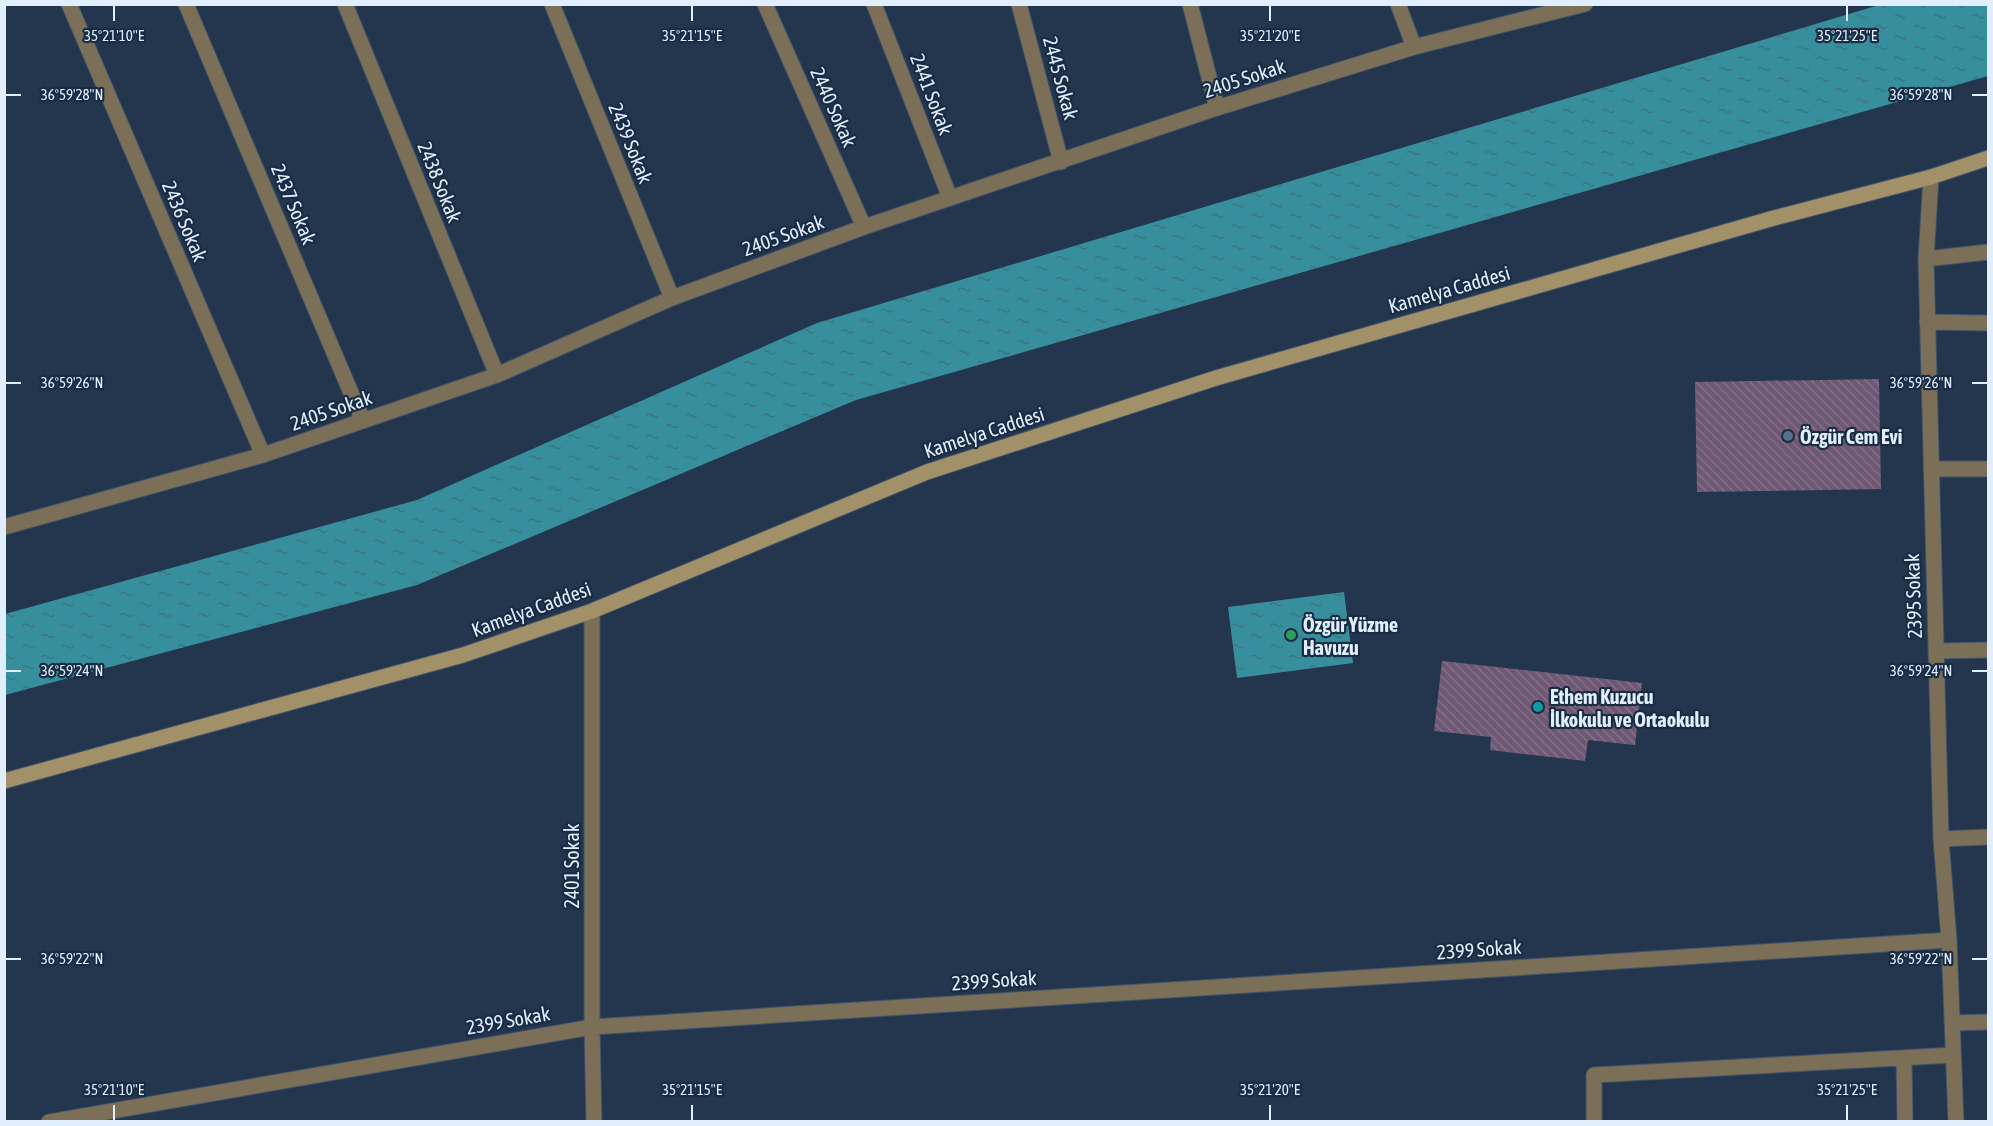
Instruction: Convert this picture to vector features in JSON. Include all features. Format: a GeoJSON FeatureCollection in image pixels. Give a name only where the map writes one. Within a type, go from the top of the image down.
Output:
{"type":"FeatureCollection","features":[{"type":"Feature","properties":{"kind":"street","name":"2436 Sokak"},"geometry":{"type":"LineString","coordinates":[[69,4],[263,455]]}},
{"type":"Feature","properties":{"kind":"street","name":"2437 Sokak"},"geometry":{"type":"LineString","coordinates":[[186,4],[363,421]]}},
{"type":"Feature","properties":{"kind":"street","name":"2438 Sokak"},"geometry":{"type":"LineString","coordinates":[[345,4],[497,375]]}},
{"type":"Feature","properties":{"kind":"street","name":"2439 Sokak"},"geometry":{"type":"LineString","coordinates":[[552,4],[672,298]]}},
{"type":"Feature","properties":{"kind":"street","name":"2440 Sokak"},"geometry":{"type":"LineString","coordinates":[[765,4],[864,227]]}},
{"type":"Feature","properties":{"kind":"street","name":"2441 Sokak"},"geometry":{"type":"LineString","coordinates":[[874,4],[950,198]]}},
{"type":"Feature","properties":{"kind":"street","name":"2445 Sokak"},"geometry":{"type":"LineString","coordinates":[[1019,4],[1061,162]]}},
{"type":"Feature","properties":{"kind":"street"},"geometry":{"type":"LineString","coordinates":[[1190,4],[1217,108]]}},
{"type":"Feature","properties":{"kind":"street"},"geometry":{"type":"LineString","coordinates":[[1398,4],[1414,47]]}},
{"type":"Feature","properties":{"kind":"street","name":"2405 Sokak"},"geometry":{"type":"LineString","coordinates":[[4,527],[263,455],[497,375],[672,298],[864,227],[1217,108],[1414,47],[1585,4]]}},
{"type":"Feature","properties":{"kind":"street","name":"Kamelya Caddesi"},"geometry":{"type":"LineString","coordinates":[[4,781],[463,656],[592,611],[927,472],[1216,378],[1774,218],[1931,177],[1989,158]]}},
{"type":"Feature","properties":{"kind":"street","name":"2395 Sokak"},"geometry":{"type":"LineString","coordinates":[[1931,177],[1926,259],[1927,322],[1941,839],[1949,940],[1956,1122]]}},
{"type":"Feature","properties":{"kind":"street"},"geometry":{"type":"LineString","coordinates":[[1926,259],[1989,252]]}},
{"type":"Feature","properties":{"kind":"street"},"geometry":{"type":"LineString","coordinates":[[1927,322],[1989,323]]}},
{"type":"Feature","properties":{"kind":"street"},"geometry":{"type":"LineString","coordinates":[[1931,469],[1989,469]]}},
{"type":"Feature","properties":{"kind":"street","name":"2401 Sokak"},"geometry":{"type":"LineString","coordinates":[[592,611],[594,1122]]}},
{"type":"Feature","properties":{"kind":"street"},"geometry":{"type":"LineString","coordinates":[[1936,651],[1989,650]]}},
{"type":"Feature","properties":{"kind":"street"},"geometry":{"type":"LineString","coordinates":[[1941,839],[1989,837]]}},
{"type":"Feature","properties":{"kind":"street","name":"2399 Sokak"},"geometry":{"type":"LineString","coordinates":[[49,1122],[592,1027],[1949,940]]}},
{"type":"Feature","properties":{"kind":"street"},"geometry":{"type":"LineString","coordinates":[[1952,1023],[1989,1022]]}},
{"type":"Feature","properties":{"kind":"street"},"geometry":{"type":"LineString","coordinates":[[1594,1122],[1594,1075],[1953,1055]]}},
{"type":"Feature","properties":{"kind":"street"},"geometry":{"type":"LineString","coordinates":[[1904,1058],[1905,1122]]}},
{"type":"Feature","properties":{"kind":"water"},"geometry":{"type":"Polygon","coordinates":[[[1879,5],[1988,5],[1988,76],[856,400],[417,585],[5,695],[5,614],[417,500],[817,323],[1879,5]]]}},
{"type":"Feature","properties":{"kind":"water","name":"Özgür Yüzme Havuzu"},"geometry":{"type":"Polygon","coordinates":[[[1344,592],[1353,663],[1237,678],[1228,607],[1344,592]]]}},
{"type":"Feature","properties":{"kind":"building","name":"Özgür Cem Evi"},"geometry":{"type":"Polygon","coordinates":[[[1879,379],[1881,489],[1697,492],[1695,382],[1879,379]]]}},
{"type":"Feature","properties":{"kind":"building","name":"Ethem Kuzucu İlkokulu ve Ortaokulu"},"geometry":{"type":"Polygon","coordinates":[[[1442,661],[1642,683],[1635,745],[1588,740],[1585,761],[1490,750],[1491,737],[1434,731],[1442,661]]]}},
{"type":"Feature","properties":{"kind":"place","name":"Özgür Cem Evi"},"geometry":{"type":"Point","coordinates":[1788,436]}},
{"type":"Feature","properties":{"kind":"place","name":"Özgür Yüzme Havuzu"},"geometry":{"type":"Point","coordinates":[1291,635]}},
{"type":"Feature","properties":{"kind":"place","name":"Ethem Kuzucu İlkokulu ve Ortaokulu"},"geometry":{"type":"Point","coordinates":[1538,707]}}]}
